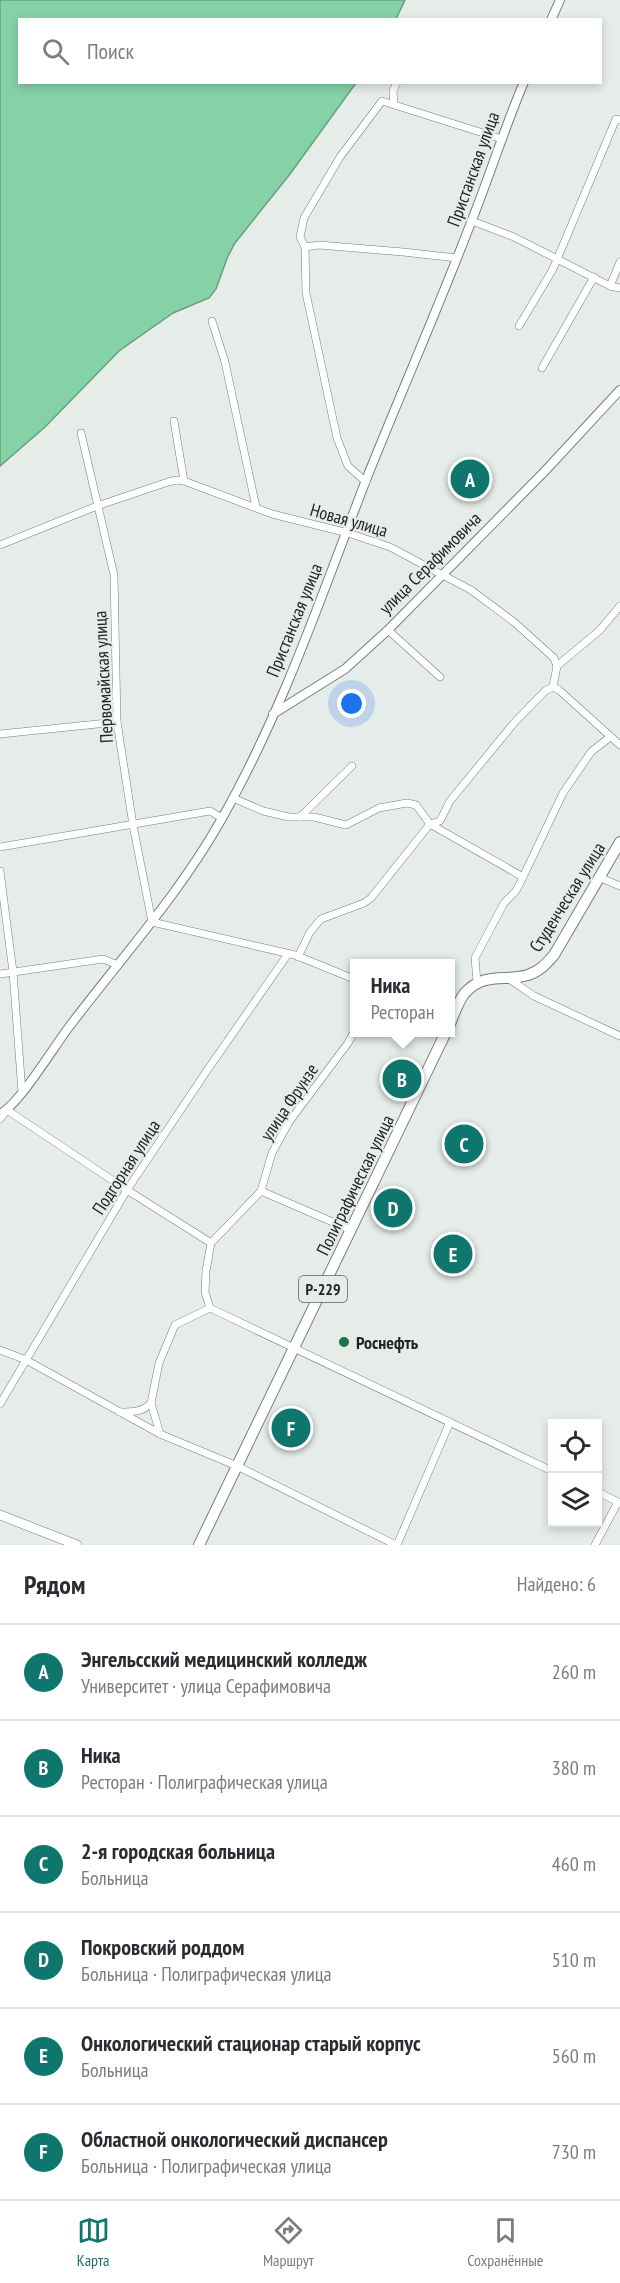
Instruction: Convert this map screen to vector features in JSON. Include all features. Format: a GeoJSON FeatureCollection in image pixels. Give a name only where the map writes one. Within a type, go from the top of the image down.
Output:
{"type":"FeatureCollection","features":[{"type":"Feature","properties":{"kind":"main road","name":"Студенческая улица"},"geometry":{"type":"LineString","coordinates":[[507,977],[528,975],[542,968],[554,955],[620,842]]}},
{"type":"Feature","properties":{"kind":"main road"},"geometry":{"type":"LineString","coordinates":[[455,1012],[463,995],[477,982],[507,977]]}},
{"type":"Feature","properties":{"kind":"main road","name":"Полиграфическая улица"},"geometry":{"type":"LineString","coordinates":[[199,1545],[444,1037]]}},
{"type":"Feature","properties":{"kind":"main road"},"geometry":{"type":"LineString","coordinates":[[0,1515],[77,1545]]}},
{"type":"Feature","properties":{"kind":"street"},"geometry":{"type":"LineString","coordinates":[[552,18],[560,0]]}},
{"type":"Feature","properties":{"kind":"street"},"geometry":{"type":"LineString","coordinates":[[394,105],[393,91],[396,84]]}},
{"type":"Feature","properties":{"kind":"street","name":"Пристанская улица"},"geometry":{"type":"LineString","coordinates":[[0,1119],[152,921],[210,839],[233,798],[273,714],[348,533],[366,482],[472,221],[523,84]]}},
{"type":"Feature","properties":{"kind":"street"},"geometry":{"type":"LineString","coordinates":[[366,482],[348,466],[337,438],[306,293],[305,247],[300,237],[304,218],[340,157],[382,101],[502,139]]}},
{"type":"Feature","properties":{"kind":"street"},"geometry":{"type":"LineString","coordinates":[[519,326],[553,269],[616,119],[620,120]]}},
{"type":"Feature","properties":{"kind":"street"},"geometry":{"type":"LineString","coordinates":[[472,221],[514,237],[620,288]]}},
{"type":"Feature","properties":{"kind":"street"},"geometry":{"type":"LineString","coordinates":[[305,247],[319,245],[457,258]]}},
{"type":"Feature","properties":{"kind":"street"},"geometry":{"type":"LineString","coordinates":[[610,285],[620,262]]}},
{"type":"Feature","properties":{"kind":"street"},"geometry":{"type":"LineString","coordinates":[[542,368],[594,277]]}},
{"type":"Feature","properties":{"kind":"street"},"geometry":{"type":"LineString","coordinates":[[212,321],[225,362],[256,507]]}},
{"type":"Feature","properties":{"kind":"street","name":"улица Серафимовича"},"geometry":{"type":"LineString","coordinates":[[273,714],[345,669],[388,630],[545,471],[620,390]]}},
{"type":"Feature","properties":{"kind":"street"},"geometry":{"type":"LineString","coordinates":[[0,545],[97,506],[168,482],[184,481],[174,421]]}},
{"type":"Feature","properties":{"kind":"street","name":"Первомайская улица"},"geometry":{"type":"LineString","coordinates":[[81,433],[114,576],[117,722],[133,825],[152,921]]}},
{"type":"Feature","properties":{"kind":"street","name":"Новая улица"},"geometry":{"type":"LineString","coordinates":[[184,481],[272,514],[348,533],[390,547],[471,590],[514,622],[554,658],[557,666]]}},
{"type":"Feature","properties":{"kind":"street"},"geometry":{"type":"LineString","coordinates":[[553,687],[557,666],[600,630],[620,606]]}},
{"type":"Feature","properties":{"kind":"street"},"geometry":{"type":"LineString","coordinates":[[388,630],[440,677]]}},
{"type":"Feature","properties":{"kind":"street"},"geometry":{"type":"LineString","coordinates":[[553,687],[620,745]]}},
{"type":"Feature","properties":{"kind":"street"},"geometry":{"type":"LineString","coordinates":[[298,957],[316,924],[371,898],[430,824],[440,821],[450,801],[513,723],[545,691],[553,687]]}},
{"type":"Feature","properties":{"kind":"street"},"geometry":{"type":"LineString","coordinates":[[0,734],[117,722]]}},
{"type":"Feature","properties":{"kind":"street"},"geometry":{"type":"LineString","coordinates":[[477,982],[476,958],[504,903],[516,891],[563,793],[591,752],[610,737]]}},
{"type":"Feature","properties":{"kind":"street"},"geometry":{"type":"LineString","coordinates":[[300,817],[352,766]]}},
{"type":"Feature","properties":{"kind":"street"},"geometry":{"type":"LineString","coordinates":[[233,798],[262,811],[289,817],[314,817],[346,825],[379,808],[407,802],[416,805],[430,824],[523,877]]}},
{"type":"Feature","properties":{"kind":"street"},"geometry":{"type":"LineString","coordinates":[[0,847],[210,811],[222,818]]}},
{"type":"Feature","properties":{"kind":"street"},"geometry":{"type":"LineString","coordinates":[[0,871],[13,972],[22,1092]]}},
{"type":"Feature","properties":{"kind":"street"},"geometry":{"type":"LineString","coordinates":[[601,878],[620,886]]}},
{"type":"Feature","properties":{"kind":"street"},"geometry":{"type":"LineString","coordinates":[[152,921],[288,954],[350,977]]}},
{"type":"Feature","properties":{"kind":"street","name":"Подгорная улица"},"geometry":{"type":"LineString","coordinates":[[0,1404],[128,1190],[288,954]]}},
{"type":"Feature","properties":{"kind":"street"},"geometry":{"type":"LineString","coordinates":[[0,974],[103,959],[118,965]]}},
{"type":"Feature","properties":{"kind":"street"},"geometry":{"type":"LineString","coordinates":[[507,977],[534,996],[620,1036]]}},
{"type":"Feature","properties":{"kind":"street","name":"улица Фрунзе"},"geometry":{"type":"LineString","coordinates":[[211,1243],[261,1191],[272,1153],[289,1122],[351,1037]]}},
{"type":"Feature","properties":{"kind":"street"},"geometry":{"type":"LineString","coordinates":[[4,1112],[211,1243],[205,1292],[210,1308],[548,1469]]}},
{"type":"Feature","properties":{"kind":"street"},"geometry":{"type":"LineString","coordinates":[[261,1191],[351,1230]]}},
{"type":"Feature","properties":{"kind":"street"},"geometry":{"type":"LineString","coordinates":[[120,1412],[137,1412],[147,1408],[151,1403],[159,1363],[175,1326],[210,1308]]}},
{"type":"Feature","properties":{"kind":"street"},"geometry":{"type":"LineString","coordinates":[[0,1350],[26,1360],[160,1434],[237,1466],[397,1545],[450,1422]]}},
{"type":"Feature","properties":{"kind":"street"},"geometry":{"type":"LineString","coordinates":[[151,1403],[160,1434]]}},
{"type":"Feature","properties":{"kind":"street"},"geometry":{"type":"LineString","coordinates":[[594,1545],[619,1503],[602,1494]]}},
{"type":"Feature","properties":{"kind":"shaded area"},"geometry":{"type":"Polygon","coordinates":[[[0,0],[405,0],[396,18],[18,18],[18,84],[355,84],[290,174],[235,243],[216,289],[209,298],[173,313],[119,351],[45,427],[0,466],[0,0]]]}},
{"type":"Feature","properties":{"kind":"place","name":"Энгельсский медицинский колледж"},"geometry":{"type":"Point","coordinates":[470,479]}},
{"type":"Feature","properties":{"kind":"place","name":"Ника"},"geometry":{"type":"Point","coordinates":[402,1079]}},
{"type":"Feature","properties":{"kind":"place","name":"2-я городская больница"},"geometry":{"type":"Point","coordinates":[464,1144]}},
{"type":"Feature","properties":{"kind":"place","name":"Покровский роддом"},"geometry":{"type":"Point","coordinates":[393,1208]}},
{"type":"Feature","properties":{"kind":"place","name":"Онкологический стационар старый корпус"},"geometry":{"type":"Point","coordinates":[453,1254]}},
{"type":"Feature","properties":{"kind":"place","name":"Роснефть"},"geometry":{"type":"Point","coordinates":[344,1342]}},
{"type":"Feature","properties":{"kind":"place","name":"Областной онкологический диспансер"},"geometry":{"type":"Point","coordinates":[291,1428]}}]}
